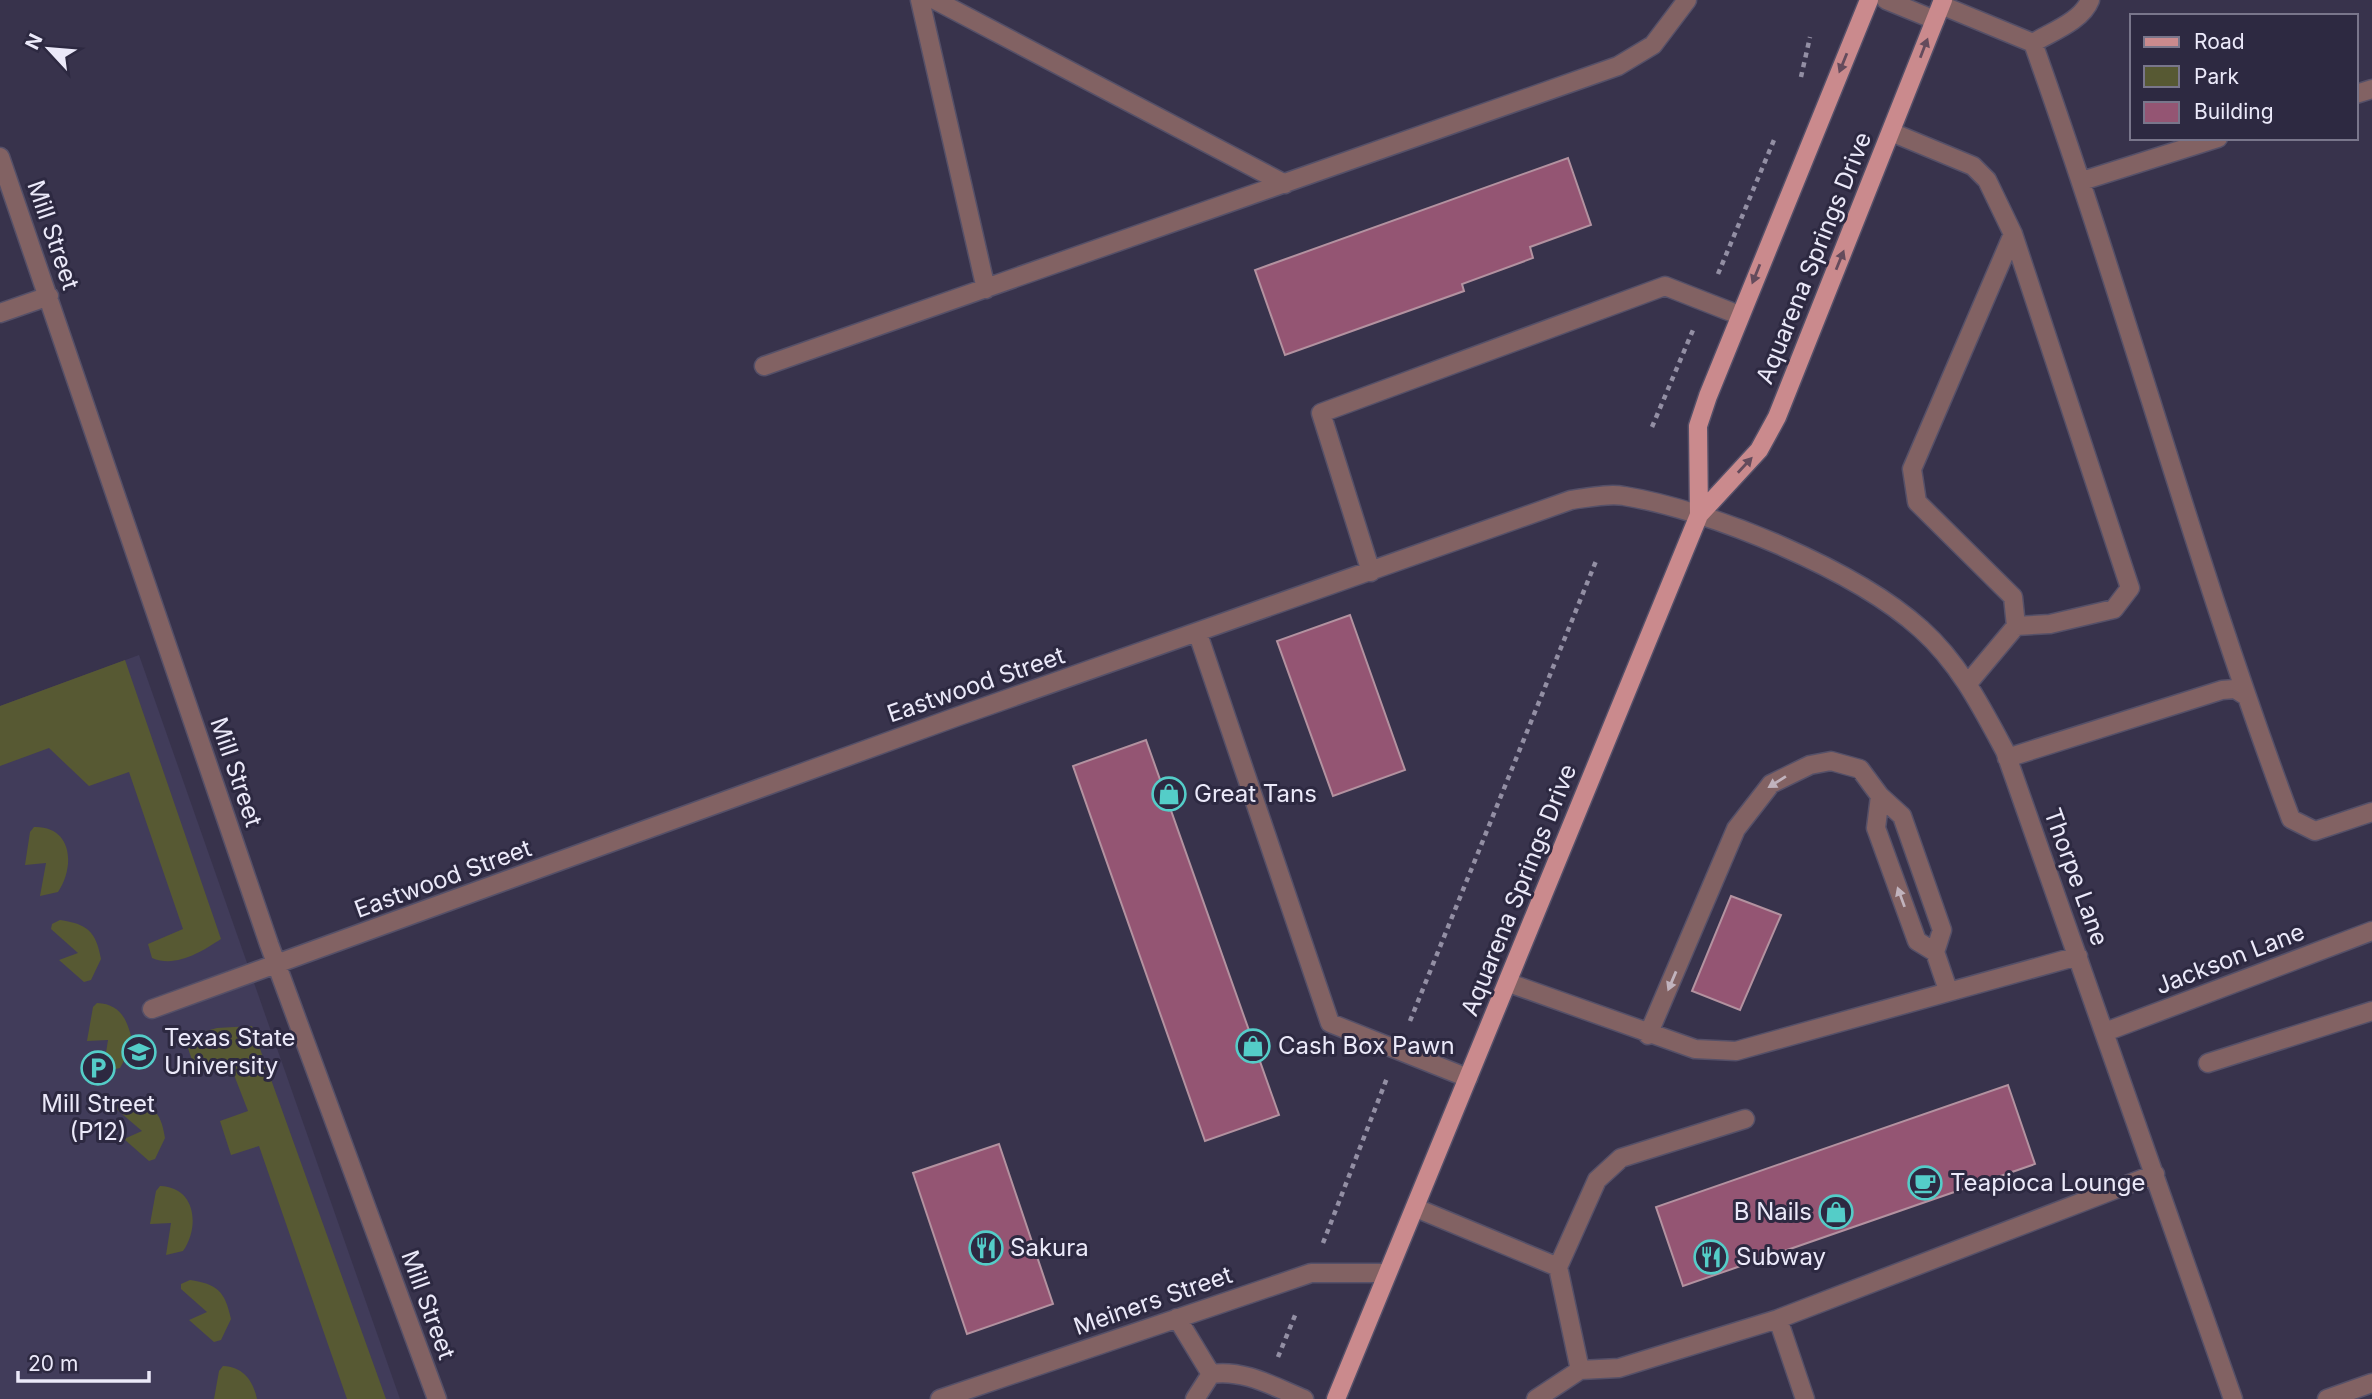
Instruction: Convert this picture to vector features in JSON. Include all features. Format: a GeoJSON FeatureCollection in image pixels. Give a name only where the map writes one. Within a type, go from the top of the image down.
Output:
{"type":"FeatureCollection","features":[{"type":"Feature","properties":{"kind":"main road","name":"Aquarena Springs Drive"},"geometry":{"type":"LineString","coordinates":[[1699,515],[1698,426],[1740,315],[1868,0]]}},
{"type":"Feature","properties":{"kind":"main road","name":"Aquarena Springs Drive"},"geometry":{"type":"LineString","coordinates":[[1336,1399],[1699,515],[1759,450],[1777,417],[1940,8]]}},
{"type":"Feature","properties":{"kind":"street"},"geometry":{"type":"LineString","coordinates":[[920,0],[986,289]]}},
{"type":"Feature","properties":{"kind":"street"},"geometry":{"type":"LineString","coordinates":[[935,0],[1285,184]]}},
{"type":"Feature","properties":{"kind":"street"},"geometry":{"type":"LineString","coordinates":[[764,366],[1618,66],[1653,45],[1687,0]]}},
{"type":"Feature","properties":{"kind":"street"},"geometry":{"type":"LineString","coordinates":[[1886,0],[1940,8],[2033,43],[2082,181],[2246,696],[2291,819],[2315,831],[2372,812]]}},
{"type":"Feature","properties":{"kind":"street"},"geometry":{"type":"LineString","coordinates":[[2033,43],[2087,8],[2090,0]]}},
{"type":"Feature","properties":{"kind":"street"},"geometry":{"type":"LineString","coordinates":[[1891,132],[1973,166],[1987,180],[2013,234],[2130,588],[2114,609],[2050,624],[2016,626]]}},
{"type":"Feature","properties":{"kind":"street"},"geometry":{"type":"LineString","coordinates":[[2082,181],[2212,140]]}},
{"type":"Feature","properties":{"kind":"street","name":"Mill Street"},"geometry":{"type":"LineString","coordinates":[[0,157],[277,966],[437,1399]]}},
{"type":"Feature","properties":{"kind":"street"},"geometry":{"type":"LineString","coordinates":[[1969,682],[2016,626],[2013,597],[1917,502],[1912,469],[2013,234]]}},
{"type":"Feature","properties":{"kind":"street"},"geometry":{"type":"LineString","coordinates":[[1371,572],[1321,413],[1665,286],[1740,315]]}},
{"type":"Feature","properties":{"kind":"street"},"geometry":{"type":"LineString","coordinates":[[0,313],[49,296]]}},
{"type":"Feature","properties":{"kind":"street","name":"Eastwood Street"},"geometry":{"type":"LineString","coordinates":[[152,1009],[277,966],[943,722],[1571,500],[1622,495],[1699,515]]}},
{"type":"Feature","properties":{"kind":"street","name":"Thorpe Lane"},"geometry":{"type":"LineString","coordinates":[[1699,515],[1853,579],[1922,629],[1969,682],[2007,758],[2233,1399]]}},
{"type":"Feature","properties":{"kind":"street"},"geometry":{"type":"LineString","coordinates":[[1198,634],[1330,1023],[1468,1078]]}},
{"type":"Feature","properties":{"kind":"street"},"geometry":{"type":"LineString","coordinates":[[2007,758],[2222,690],[2235,689],[2246,696]]}},
{"type":"Feature","properties":{"kind":"street"},"geometry":{"type":"LineString","coordinates":[[1648,1035],[1737,829],[1771,784],[1810,765],[1831,761],[1860,769],[1880,796],[1902,816],[1942,930],[1935,952],[1948,990]]}},
{"type":"Feature","properties":{"kind":"street"},"geometry":{"type":"LineString","coordinates":[[1880,796],[1876,828],[1917,941],[1935,952]]}},
{"type":"Feature","properties":{"kind":"street","name":"Jackson Lane"},"geometry":{"type":"LineString","coordinates":[[2105,1032],[2372,931]]}},
{"type":"Feature","properties":{"kind":"street"},"geometry":{"type":"LineString","coordinates":[[1509,983],[1648,1035],[1695,1049],[1736,1051],[1948,990],[2078,957]]}},
{"type":"Feature","properties":{"kind":"street"},"geometry":{"type":"LineString","coordinates":[[2208,1063],[2372,1011]]}},
{"type":"Feature","properties":{"kind":"street"},"geometry":{"type":"LineString","coordinates":[[1580,1370],[1558,1267],[1597,1180],[1621,1158],[1745,1119]]}},
{"type":"Feature","properties":{"kind":"street"},"geometry":{"type":"LineString","coordinates":[[1536,1399],[1580,1370],[1619,1368],[1778,1319],[2155,1174]]}},
{"type":"Feature","properties":{"kind":"street"},"geometry":{"type":"LineString","coordinates":[[1416,1208],[1558,1267]]}},
{"type":"Feature","properties":{"kind":"street","name":"Meiners Street"},"geometry":{"type":"LineString","coordinates":[[940,1399],[1311,1273],[1387,1273]]}},
{"type":"Feature","properties":{"kind":"street"},"geometry":{"type":"LineString","coordinates":[[1177,1318],[1212,1374]]}},
{"type":"Feature","properties":{"kind":"street"},"geometry":{"type":"LineString","coordinates":[[1778,1319],[1805,1399]]}},
{"type":"Feature","properties":{"kind":"street"},"geometry":{"type":"LineString","coordinates":[[1212,1374],[1243,1374],[1304,1399]]}},
{"type":"Feature","properties":{"kind":"street"},"geometry":{"type":"LineString","coordinates":[[1195,1399],[1212,1374]]}},
{"type":"Feature","properties":{"kind":"street"},"geometry":{"type":"LineString","coordinates":[[2327,1399],[2372,1383]]}},
{"type":"Feature","properties":{"kind":"path"},"geometry":{"type":"LineString","coordinates":[[1800,80],[1810,37]]}},
{"type":"Feature","properties":{"kind":"path"},"geometry":{"type":"LineString","coordinates":[[1652,427],[1779,129]]}},
{"type":"Feature","properties":{"kind":"path"},"geometry":{"type":"LineString","coordinates":[[1267,1385],[1398,1051],[1596,561]]}},
{"type":"Feature","properties":{"kind":"shaded area","name":"Texas State University"},"geometry":{"type":"Polygon","coordinates":[[[139,655],[400,1399],[0,1399],[0,706],[139,655]]]}},
{"type":"Feature","properties":{"kind":"green space"},"geometry":{"type":"Polygon","coordinates":[[[125,660],[221,939],[179,960],[161,961],[152,958],[148,944],[183,929],[129,772],[89,786],[49,748],[0,766],[0,706],[125,660]]]}},
{"type":"Feature","properties":{"kind":"green space"},"geometry":{"type":"Polygon","coordinates":[[[34,827],[47,828],[57,833],[67,850],[67,871],[58,892],[40,896],[46,863],[25,865],[30,832],[34,827]]]}},
{"type":"Feature","properties":{"kind":"green space"},"geometry":{"type":"Polygon","coordinates":[[[60,920],[84,927],[93,935],[101,959],[91,980],[84,982],[59,960],[78,953],[51,929],[52,924],[60,920]]]}},
{"type":"Feature","properties":{"kind":"green space"},"geometry":{"type":"Polygon","coordinates":[[[97,1003],[106,1004],[118,1011],[129,1028],[133,1044],[120,1068],[103,1072],[108,1040],[87,1041],[93,1007],[97,1003]]]}},
{"type":"Feature","properties":{"kind":"green space"},"geometry":{"type":"Polygon","coordinates":[[[252,1026],[386,1399],[347,1399],[259,1146],[231,1155],[220,1121],[248,1111],[229,1062],[197,1074],[184,1037],[217,1028],[252,1026]]]}},
{"type":"Feature","properties":{"kind":"green space"},"geometry":{"type":"Polygon","coordinates":[[[124,1099],[148,1106],[161,1121],[165,1138],[155,1159],[149,1161],[124,1139],[142,1131],[115,1108],[116,1103],[124,1099]]]}},
{"type":"Feature","properties":{"kind":"green space"},"geometry":{"type":"Polygon","coordinates":[[[160,1186],[181,1193],[188,1201],[193,1220],[192,1231],[183,1251],[166,1255],[171,1223],[150,1224],[156,1191],[160,1186]]]}},
{"type":"Feature","properties":{"kind":"green space"},"geometry":{"type":"Polygon","coordinates":[[[190,1280],[207,1284],[223,1295],[231,1319],[221,1340],[214,1342],[189,1320],[207,1312],[181,1289],[181,1284],[190,1280]]]}},
{"type":"Feature","properties":{"kind":"green space"},"geometry":{"type":"Polygon","coordinates":[[[223,1366],[236,1369],[246,1376],[257,1399],[214,1399],[219,1371],[223,1366]]]}},
{"type":"Feature","properties":{"kind":"building"},"geometry":{"type":"Polygon","coordinates":[[[1568,158],[1591,225],[1530,247],[1533,258],[1462,284],[1464,291],[1285,355],[1255,270],[1568,158]]]}},
{"type":"Feature","properties":{"kind":"building"},"geometry":{"type":"Polygon","coordinates":[[[1350,615],[1405,770],[1333,796],[1277,641],[1350,615]]]}},
{"type":"Feature","properties":{"kind":"building"},"geometry":{"type":"Polygon","coordinates":[[[1146,740],[1279,1115],[1205,1141],[1073,766],[1146,740]]]}},
{"type":"Feature","properties":{"kind":"building"},"geometry":{"type":"Polygon","coordinates":[[[1731,896],[1781,915],[1740,1010],[1692,991],[1731,896]]]}},
{"type":"Feature","properties":{"kind":"building"},"geometry":{"type":"Polygon","coordinates":[[[2008,1085],[2035,1164],[1683,1286],[1656,1207],[2008,1085]]]}},
{"type":"Feature","properties":{"kind":"building","name":"Sakura"},"geometry":{"type":"Polygon","coordinates":[[[999,1144],[1053,1304],[967,1334],[913,1173],[999,1144]]]}},
{"type":"Feature","properties":{"kind":"place","name":"Great Tans"},"geometry":{"type":"Point","coordinates":[1169,794]}},
{"type":"Feature","properties":{"kind":"place","name":"Cash Box Pawn"},"geometry":{"type":"Point","coordinates":[1253,1046]}},
{"type":"Feature","properties":{"kind":"place","name":"Texas State University"},"geometry":{"type":"Point","coordinates":[139,1052]}},
{"type":"Feature","properties":{"kind":"place","name":"Mill Street (P12)"},"geometry":{"type":"Point","coordinates":[98,1068]}},
{"type":"Feature","properties":{"kind":"place","name":"Teapioca Lounge"},"geometry":{"type":"Point","coordinates":[1925,1183]}},
{"type":"Feature","properties":{"kind":"place","name":"B Nails"},"geometry":{"type":"Point","coordinates":[1836,1212]}},
{"type":"Feature","properties":{"kind":"place","name":"Sakura"},"geometry":{"type":"Point","coordinates":[986,1248]}},
{"type":"Feature","properties":{"kind":"place","name":"Subway"},"geometry":{"type":"Point","coordinates":[1711,1257]}}]}
